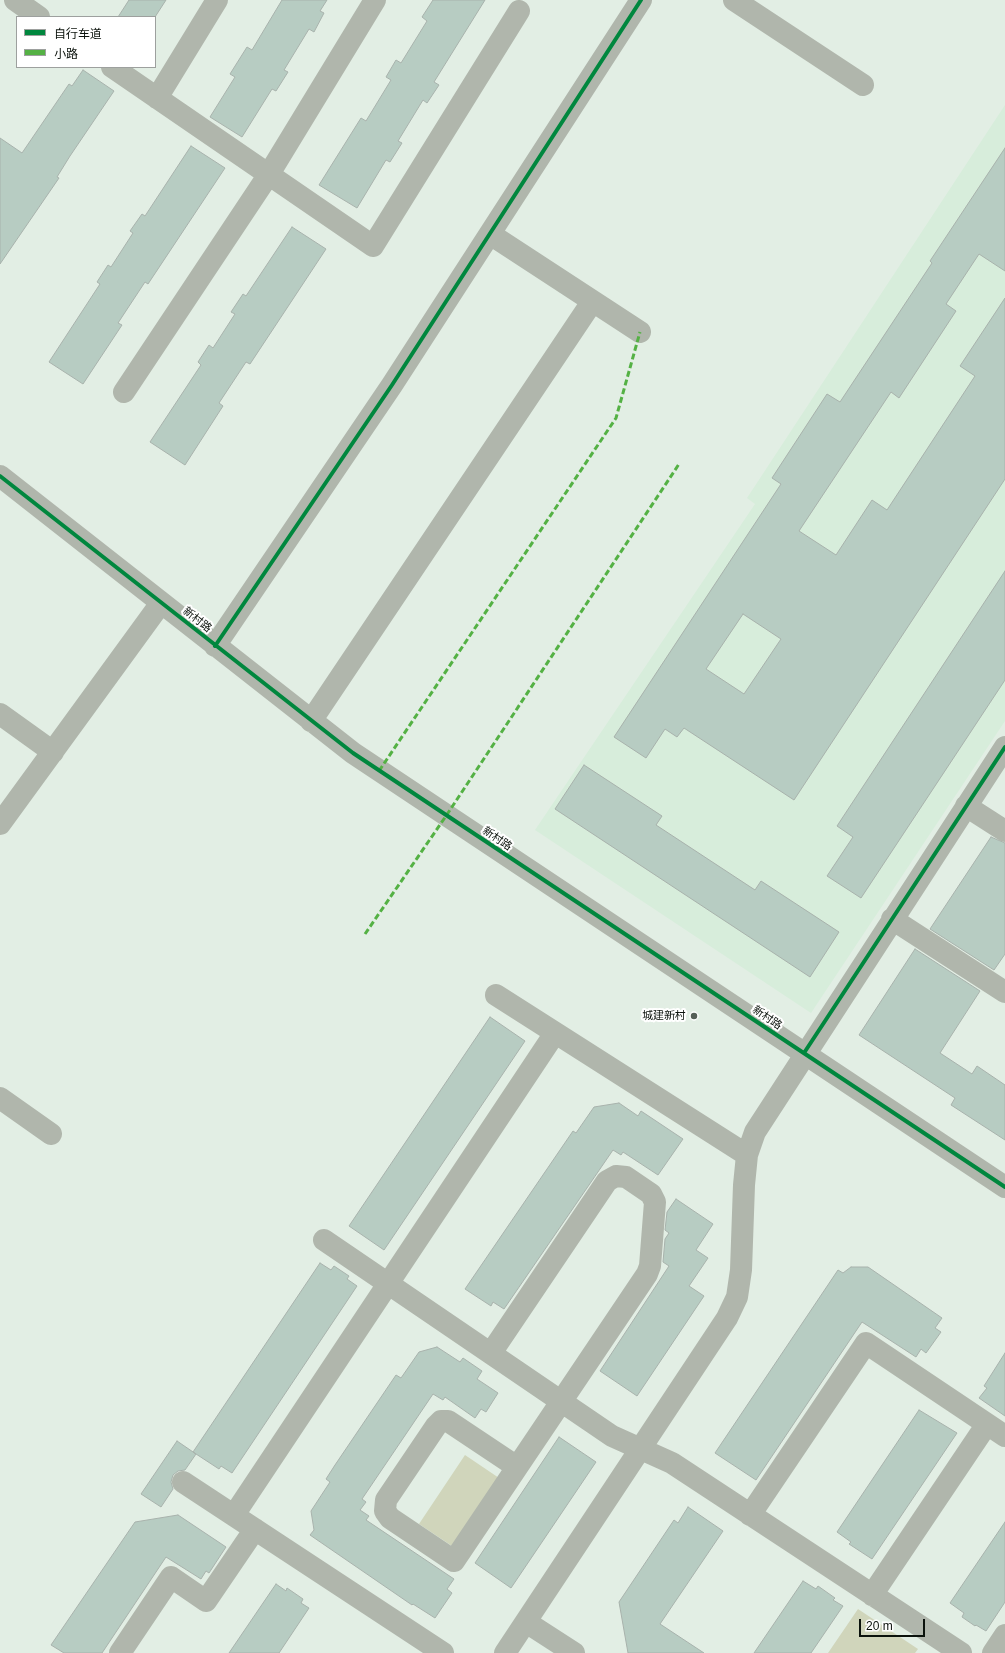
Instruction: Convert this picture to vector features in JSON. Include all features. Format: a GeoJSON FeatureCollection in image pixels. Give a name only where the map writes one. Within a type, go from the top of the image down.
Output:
{"type":"FeatureCollection","features":[{"type":"Feature","properties":{"kind":"street"},"geometry":{"type":"LineString","coordinates":[[15,0],[39,16]]}},
{"type":"Feature","properties":{"kind":"street"},"geometry":{"type":"LineString","coordinates":[[157,98],[216,0]]}},
{"type":"Feature","properties":{"kind":"street"},"geometry":{"type":"LineString","coordinates":[[124,392],[269,174],[375,0]]}},
{"type":"Feature","properties":{"kind":"street"},"geometry":{"type":"LineString","coordinates":[[215,646],[392,385],[641,0]]}},
{"type":"Feature","properties":{"kind":"street"},"geometry":{"type":"LineString","coordinates":[[734,0],[863,85]]}},
{"type":"Feature","properties":{"kind":"street"},"geometry":{"type":"LineString","coordinates":[[113,68],[373,246],[519,11]]}},
{"type":"Feature","properties":{"kind":"street"},"geometry":{"type":"LineString","coordinates":[[490,234],[640,332]]}},
{"type":"Feature","properties":{"kind":"street"},"geometry":{"type":"LineString","coordinates":[[311,721],[592,302]]}},
{"type":"Feature","properties":{"kind":"street","name":"新村路"},"geometry":{"type":"LineString","coordinates":[[0,476],[353,753],[1005,1187]]}},
{"type":"Feature","properties":{"kind":"street"},"geometry":{"type":"LineString","coordinates":[[0,824],[161,603]]}},
{"type":"Feature","properties":{"kind":"street"},"geometry":{"type":"LineString","coordinates":[[0,714],[53,752]]}},
{"type":"Feature","properties":{"kind":"street"},"geometry":{"type":"LineString","coordinates":[[505,1653],[727,1318],[737,1297],[741,1270],[744,1184],[747,1155],[754,1132],[1005,747]]}},
{"type":"Feature","properties":{"kind":"street"},"geometry":{"type":"LineString","coordinates":[[966,806],[1005,831]]}},
{"type":"Feature","properties":{"kind":"street"},"geometry":{"type":"LineString","coordinates":[[892,919],[1005,992]]}},
{"type":"Feature","properties":{"kind":"street"},"geometry":{"type":"LineString","coordinates":[[496,995],[747,1155]]}},
{"type":"Feature","properties":{"kind":"street"},"geometry":{"type":"LineString","coordinates":[[234,1515],[555,1033]]}},
{"type":"Feature","properties":{"kind":"street"},"geometry":{"type":"LineString","coordinates":[[0,1098],[51,1134]]}},
{"type":"Feature","properties":{"kind":"street"},"geometry":{"type":"LineString","coordinates":[[491,1353],[607,1181],[616,1176],[626,1177],[651,1194],[655,1202],[650,1266],[647,1274],[454,1561],[390,1518],[385,1511],[386,1500],[436,1426],[441,1421],[448,1421],[517,1467]]}},
{"type":"Feature","properties":{"kind":"street"},"geometry":{"type":"LineString","coordinates":[[324,1240],[612,1436],[672,1463],[961,1653]]}},
{"type":"Feature","properties":{"kind":"street"},"geometry":{"type":"LineString","coordinates":[[750,1515],[866,1343],[996,1430],[872,1595]]}},
{"type":"Feature","properties":{"kind":"street"},"geometry":{"type":"LineString","coordinates":[[183,1482],[443,1653]]}},
{"type":"Feature","properties":{"kind":"street"},"geometry":{"type":"LineString","coordinates":[[120,1653],[171,1577],[206,1601],[255,1529]]}},
{"type":"Feature","properties":{"kind":"street"},"geometry":{"type":"LineString","coordinates":[[526,1622],[574,1653]]}},
{"type":"Feature","properties":{"kind":"street"},"geometry":{"type":"LineString","coordinates":[[993,1653],[1005,1635]]}},
{"type":"Feature","properties":{"kind":"shaded area"},"geometry":{"type":"Polygon","coordinates":[[[1005,105],[1005,721],[811,1013],[535,830],[755,504],[747,498],[1005,105]]]}},
{"type":"Feature","properties":{"kind":"shaded area"},"geometry":{"type":"Polygon","coordinates":[[[465,1455],[502,1480],[455,1548],[419,1524],[465,1455]]]}},
{"type":"Feature","properties":{"kind":"shaded area"},"geometry":{"type":"Polygon","coordinates":[[[858,1609],[918,1649],[915,1653],[828,1653],[858,1609]]]}},
{"type":"Feature","properties":{"kind":"building"},"geometry":{"type":"Polygon","coordinates":[[[129,0],[166,0],[156,16],[119,16],[129,0]]]}},
{"type":"Feature","properties":{"kind":"building"},"geometry":{"type":"Polygon","coordinates":[[[282,0],[327,0],[320,11],[324,13],[314,32],[309,29],[284,70],[288,72],[276,91],[272,89],[242,137],[210,117],[235,77],[230,74],[247,47],[252,50],[282,0]]]}},
{"type":"Feature","properties":{"kind":"building"},"geometry":{"type":"Polygon","coordinates":[[[433,0],[485,0],[434,82],[439,85],[427,103],[423,100],[398,141],[402,143],[390,162],[386,160],[357,208],[319,185],[361,118],[366,121],[391,80],[386,77],[396,60],[401,63],[427,21],[422,17],[433,0]]]}},
{"type":"Feature","properties":{"kind":"building"},"geometry":{"type":"Polygon","coordinates":[[[83,70],[114,91],[70,156],[57,177],[59,178],[0,264],[0,138],[22,153],[69,84],[72,86],[83,70]]]}},
{"type":"Feature","properties":{"kind":"building"},"geometry":{"type":"Polygon","coordinates":[[[191,146],[225,168],[148,284],[145,282],[118,323],[122,325],[83,384],[49,362],[100,284],[97,282],[108,265],[111,267],[133,233],[130,231],[142,214],[145,216],[191,146]]]}},
{"type":"Feature","properties":{"kind":"building"},"geometry":{"type":"Polygon","coordinates":[[[1005,148],[1005,271],[979,254],[946,304],[956,311],[899,398],[891,392],[799,531],[836,555],[872,500],[887,510],[975,376],[960,366],[1005,298],[1005,479],[794,800],[684,728],[677,737],[665,729],[646,758],[614,737],[781,484],[772,478],[827,394],[840,402],[932,263],[930,261],[1005,148]],[[743,614],[706,669],[744,694],[781,639],[743,614]]]}},
{"type":"Feature","properties":{"kind":"building"},"geometry":{"type":"Polygon","coordinates":[[[292,227],[326,249],[250,364],[246,362],[219,403],[223,406],[185,465],[150,442],[201,365],[198,362],[209,345],[213,348],[235,314],[231,312],[243,294],[246,296],[292,227]]]}},
{"type":"Feature","properties":{"kind":"building"},"geometry":{"type":"Polygon","coordinates":[[[1005,571],[1005,680],[861,898],[827,876],[853,837],[837,826],[1005,571]]]}},
{"type":"Feature","properties":{"kind":"building"},"geometry":{"type":"Polygon","coordinates":[[[584,765],[662,816],[656,825],[755,890],[761,881],[839,932],[810,977],[555,809],[584,765]]]}},
{"type":"Feature","properties":{"kind":"building"},"geometry":{"type":"Polygon","coordinates":[[[991,837],[1005,843],[1005,954],[994,970],[930,929],[991,837]]]}},
{"type":"Feature","properties":{"kind":"building"},"geometry":{"type":"Polygon","coordinates":[[[915,949],[980,991],[940,1053],[972,1074],[977,1066],[1005,1085],[1005,1140],[951,1105],[955,1098],[859,1035],[915,949]]]}},
{"type":"Feature","properties":{"kind":"building"},"geometry":{"type":"Polygon","coordinates":[[[490,1017],[525,1041],[384,1250],[349,1226],[490,1017]]]}},
{"type":"Feature","properties":{"kind":"building"},"geometry":{"type":"Polygon","coordinates":[[[619,1103],[638,1116],[641,1111],[683,1139],[658,1175],[623,1152],[621,1155],[613,1150],[504,1309],[493,1302],[491,1306],[465,1289],[573,1131],[576,1133],[594,1107],[619,1103]]]}},
{"type":"Feature","properties":{"kind":"building"},"geometry":{"type":"Polygon","coordinates":[[[676,1199],[713,1224],[696,1250],[708,1258],[689,1286],[704,1296],[637,1396],[600,1371],[669,1266],[663,1262],[665,1239],[669,1233],[665,1230],[667,1212],[676,1199]]]}},
{"type":"Feature","properties":{"kind":"building"},"geometry":{"type":"Polygon","coordinates":[[[320,1263],[331,1270],[334,1266],[349,1276],[347,1279],[357,1286],[232,1473],[221,1466],[219,1469],[193,1452],[320,1263]]]}},
{"type":"Feature","properties":{"kind":"building"},"geometry":{"type":"Polygon","coordinates":[[[851,1267],[868,1267],[942,1318],[935,1328],[941,1332],[926,1353],[921,1349],[916,1357],[862,1322],[756,1480],[715,1453],[838,1270],[843,1273],[851,1267]]]}},
{"type":"Feature","properties":{"kind":"building"},"geometry":{"type":"Polygon","coordinates":[[[437,1347],[460,1362],[463,1358],[482,1371],[477,1379],[498,1393],[486,1412],[481,1409],[475,1418],[445,1397],[443,1400],[433,1394],[362,1499],[366,1502],[360,1510],[369,1516],[366,1520],[454,1579],[447,1589],[452,1593],[435,1618],[413,1604],[412,1605],[310,1535],[314,1530],[311,1511],[330,1482],[326,1479],[335,1465],[396,1375],[401,1378],[419,1352],[437,1347]]]}},
{"type":"Feature","properties":{"kind":"building"},"geometry":{"type":"Polygon","coordinates":[[[1005,1353],[1005,1416],[979,1398],[987,1388],[984,1386],[1005,1353]]]}},
{"type":"Feature","properties":{"kind":"building"},"geometry":{"type":"Polygon","coordinates":[[[919,1410],[957,1433],[872,1559],[849,1544],[851,1542],[837,1532],[919,1410]]]}},
{"type":"Feature","properties":{"kind":"building"},"geometry":{"type":"Polygon","coordinates":[[[559,1437],[596,1462],[511,1588],[475,1563],[559,1437]]]}},
{"type":"Feature","properties":{"kind":"building"},"geometry":{"type":"Polygon","coordinates":[[[177,1441],[196,1454],[185,1470],[178,1471],[173,1475],[171,1482],[173,1489],[161,1507],[141,1494],[177,1441]]]}},
{"type":"Feature","properties":{"kind":"building"},"geometry":{"type":"Polygon","coordinates":[[[688,1507],[723,1531],[660,1624],[704,1653],[628,1653],[619,1602],[674,1520],[678,1523],[688,1507]]]}},
{"type":"Feature","properties":{"kind":"building"},"geometry":{"type":"Polygon","coordinates":[[[178,1515],[226,1547],[209,1573],[206,1571],[201,1579],[166,1557],[102,1653],[64,1653],[51,1645],[135,1522],[178,1515]]]}},
{"type":"Feature","properties":{"kind":"building"},"geometry":{"type":"Polygon","coordinates":[[[1005,1522],[1005,1602],[986,1631],[976,1625],[975,1626],[962,1617],[964,1613],[950,1603],[1005,1522]]]}},
{"type":"Feature","properties":{"kind":"building"},"geometry":{"type":"Polygon","coordinates":[[[803,1581],[816,1589],[818,1586],[835,1598],[833,1600],[843,1606],[811,1653],[754,1653],[803,1581]]]}},
{"type":"Feature","properties":{"kind":"building"},"geometry":{"type":"Polygon","coordinates":[[[276,1584],[286,1591],[287,1588],[303,1599],[301,1603],[309,1608],[279,1653],[229,1653],[276,1584]]]}},
{"type":"Feature","properties":{"kind":"marked path"},"geometry":{"type":"LineString","coordinates":[[379,771],[616,418],[640,332]]}},
{"type":"Feature","properties":{"kind":"marked path"},"geometry":{"type":"LineString","coordinates":[[365,934],[446,816],[679,464]]}},
{"type":"Feature","properties":{"kind":"cycle path"},"geometry":{"type":"LineString","coordinates":[[215,646],[392,385],[641,0]]}},
{"type":"Feature","properties":{"kind":"cycle path"},"geometry":{"type":"LineString","coordinates":[[0,476],[353,753],[1005,1187]]}},
{"type":"Feature","properties":{"kind":"cycle path"},"geometry":{"type":"LineString","coordinates":[[804,1053],[1005,747]]}},
{"type":"Feature","properties":{"kind":"place","name":"城建新村"},"geometry":{"type":"Point","coordinates":[694,1016]}}]}
